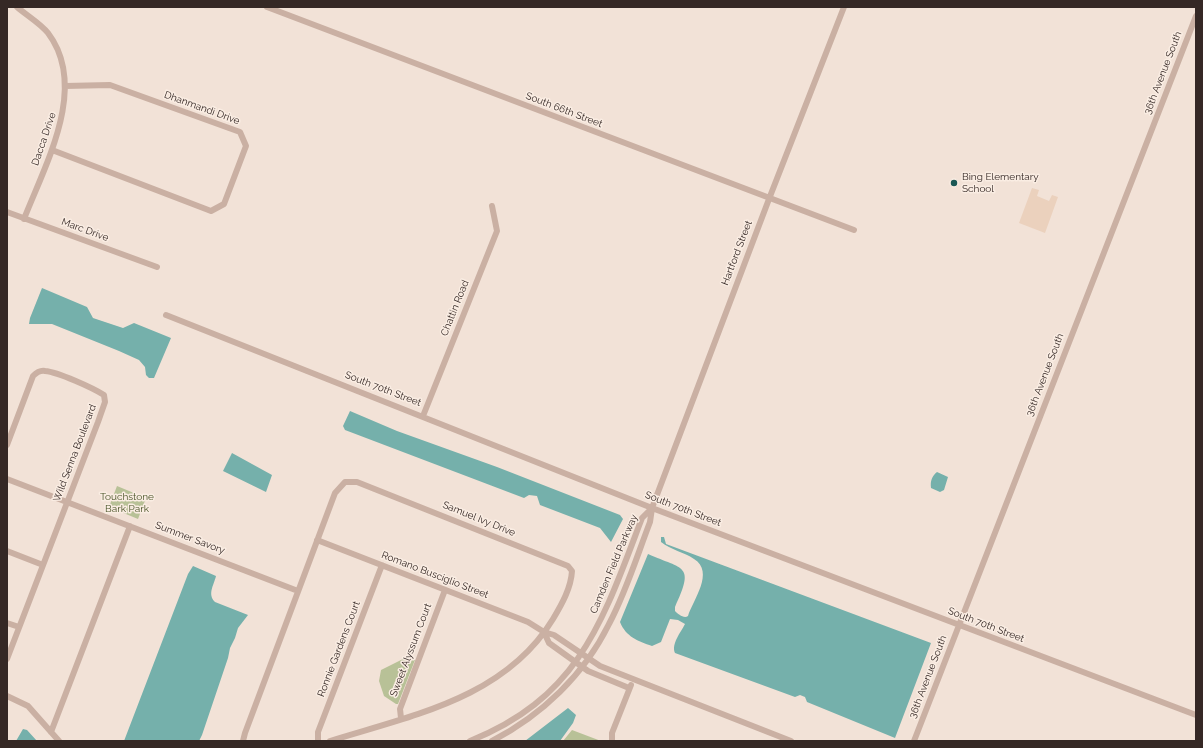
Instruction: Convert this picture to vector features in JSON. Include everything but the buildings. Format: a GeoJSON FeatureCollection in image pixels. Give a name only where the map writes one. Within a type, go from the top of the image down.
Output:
{"type":"FeatureCollection","features":[{"type":"Feature","properties":{"kind":"street","name":"Dacca Drive"},"geometry":{"type":"LineString","coordinates":[[17,7],[48,33],[61,62],[65,86],[63,114],[52,150],[24,219]]}},
{"type":"Feature","properties":{"kind":"street","name":"South 66th Street"},"geometry":{"type":"LineString","coordinates":[[267,7],[769,199],[854,230]]}},
{"type":"Feature","properties":{"kind":"street","name":"Hartford Street"},"geometry":{"type":"LineString","coordinates":[[652,508],[769,199],[844,7]]}},
{"type":"Feature","properties":{"kind":"street","name":"36th Avenue South"},"geometry":{"type":"LineString","coordinates":[[914,741],[1196,16]]}},
{"type":"Feature","properties":{"kind":"street","name":"Dhanmandi Drive"},"geometry":{"type":"LineString","coordinates":[[52,150],[211,211],[224,204],[246,146],[240,132],[110,85],[65,86]]}},
{"type":"Feature","properties":{"kind":"street","name":"Chattin Road"},"geometry":{"type":"LineString","coordinates":[[423,416],[497,231],[492,206]]}},
{"type":"Feature","properties":{"kind":"street","name":"Marc Drive"},"geometry":{"type":"LineString","coordinates":[[7,212],[157,267]]}},
{"type":"Feature","properties":{"kind":"street","name":"South 70th Street"},"geometry":{"type":"LineString","coordinates":[[166,315],[652,508],[1196,715]]}},
{"type":"Feature","properties":{"kind":"street","name":"Wild Senna Boulevard"},"geometry":{"type":"LineString","coordinates":[[7,444],[33,376],[37,372],[44,371],[71,380],[104,395],[105,402],[98,422],[7,659]]}},
{"type":"Feature","properties":{"kind":"street","name":"Summer Savory"},"geometry":{"type":"LineString","coordinates":[[7,479],[68,501],[298,591]]}},
{"type":"Feature","properties":{"kind":"street","name":"Samuel Ivy Drive"},"geometry":{"type":"LineString","coordinates":[[243,741],[244,732],[317,540],[335,493],[340,486],[350,481],[357,482],[560,562],[568,566],[572,571],[572,578],[557,612],[544,632],[522,656],[495,680],[457,700],[330,741]]}},
{"type":"Feature","properties":{"kind":"street","name":"Camden Field Parkway"},"geometry":{"type":"LineString","coordinates":[[470,741],[499,728],[531,707],[553,688],[576,662],[608,608],[642,518],[652,508]]}},
{"type":"Feature","properties":{"kind":"street","name":"Camden Field Parkway"},"geometry":{"type":"LineString","coordinates":[[492,741],[525,722],[548,704],[588,660],[613,616],[650,522],[652,508]]}},
{"type":"Feature","properties":{"kind":"street"},"geometry":{"type":"LineString","coordinates":[[51,732],[130,526]]}},
{"type":"Feature","properties":{"kind":"street","name":"Romano Busciglio Street"},"geometry":{"type":"LineString","coordinates":[[317,540],[528,622],[544,632],[554,635],[588,660],[633,680],[791,741]]}},
{"type":"Feature","properties":{"kind":"street"},"geometry":{"type":"LineString","coordinates":[[7,551],[43,565]]}},
{"type":"Feature","properties":{"kind":"street","name":"Ronnie Gardens Court"},"geometry":{"type":"LineString","coordinates":[[318,741],[318,732],[382,565]]}},
{"type":"Feature","properties":{"kind":"street","name":"Sweet Alyssum Court"},"geometry":{"type":"LineString","coordinates":[[401,718],[400,709],[445,590]]}},
{"type":"Feature","properties":{"kind":"street"},"geometry":{"type":"LineString","coordinates":[[7,623],[19,627]]}},
{"type":"Feature","properties":{"kind":"street","name":"Romano Busciglio Street"},"geometry":{"type":"LineString","coordinates":[[544,632],[549,643],[594,675],[629,688]]}},
{"type":"Feature","properties":{"kind":"street"},"geometry":{"type":"LineString","coordinates":[[612,741],[612,733],[633,680]]}},
{"type":"Feature","properties":{"kind":"street"},"geometry":{"type":"LineString","coordinates":[[7,696],[28,706],[58,741]]}},
{"type":"Feature","properties":{"kind":"green space","name":"Touchstone Bark Park"},"geometry":{"type":"Polygon","coordinates":[[[117,486],[146,498],[138,519],[109,507],[117,486]]]}},
{"type":"Feature","properties":{"kind":"green space"},"geometry":{"type":"Polygon","coordinates":[[[405,658],[415,660],[398,704],[396,704],[384,696],[379,681],[381,670],[405,658]]]}},
{"type":"Feature","properties":{"kind":"green space"},"geometry":{"type":"Polygon","coordinates":[[[572,730],[601,741],[563,741],[572,730]]]}},
{"type":"Feature","properties":{"kind":"shaded area"},"geometry":{"type":"Polygon","coordinates":[[[1032,188],[1039,190],[1037,196],[1049,201],[1052,195],[1058,197],[1045,233],[1019,223],[1032,188]]]}},
{"type":"Feature","properties":{"kind":"water"},"geometry":{"type":"Polygon","coordinates":[[[42,288],[87,307],[93,318],[123,328],[134,323],[171,338],[154,378],[149,378],[146,375],[145,367],[139,360],[119,351],[52,324],[29,324],[42,288]]]}},
{"type":"Feature","properties":{"kind":"water"},"geometry":{"type":"Polygon","coordinates":[[[350,411],[397,431],[497,467],[620,515],[623,519],[611,542],[600,528],[540,505],[537,496],[529,495],[524,498],[345,430],[343,426],[350,411]]]}},
{"type":"Feature","properties":{"kind":"water"},"geometry":{"type":"Polygon","coordinates":[[[232,453],[272,475],[266,492],[223,471],[232,453]]]}},
{"type":"Feature","properties":{"kind":"water"},"geometry":{"type":"Polygon","coordinates":[[[937,472],[948,477],[944,490],[940,492],[931,488],[932,479],[937,472]]]}},
{"type":"Feature","properties":{"kind":"water"},"geometry":{"type":"Polygon","coordinates":[[[661,537],[664,537],[666,544],[931,643],[895,738],[807,702],[805,697],[800,695],[795,697],[675,653],[675,642],[685,624],[678,620],[670,619],[661,642],[652,646],[629,635],[620,622],[648,554],[678,566],[682,570],[685,576],[684,583],[675,607],[675,611],[679,615],[683,617],[688,616],[701,586],[703,571],[700,565],[694,559],[665,545],[661,542],[661,537]]]}},
{"type":"Feature","properties":{"kind":"water"},"geometry":{"type":"Polygon","coordinates":[[[193,566],[216,576],[211,593],[215,602],[248,615],[238,628],[230,648],[202,735],[199,741],[124,741],[188,574],[193,566]]]}},
{"type":"Feature","properties":{"kind":"water"},"geometry":{"type":"Polygon","coordinates":[[[568,708],[576,715],[573,723],[560,741],[525,741],[568,708]]]}},
{"type":"Feature","properties":{"kind":"water"},"geometry":{"type":"Polygon","coordinates":[[[23,729],[27,730],[37,741],[16,741],[23,729]]]}},
{"type":"Feature","properties":{"kind":"place","name":"Bing Elementary School"},"geometry":{"type":"Point","coordinates":[954,183]}}]}
